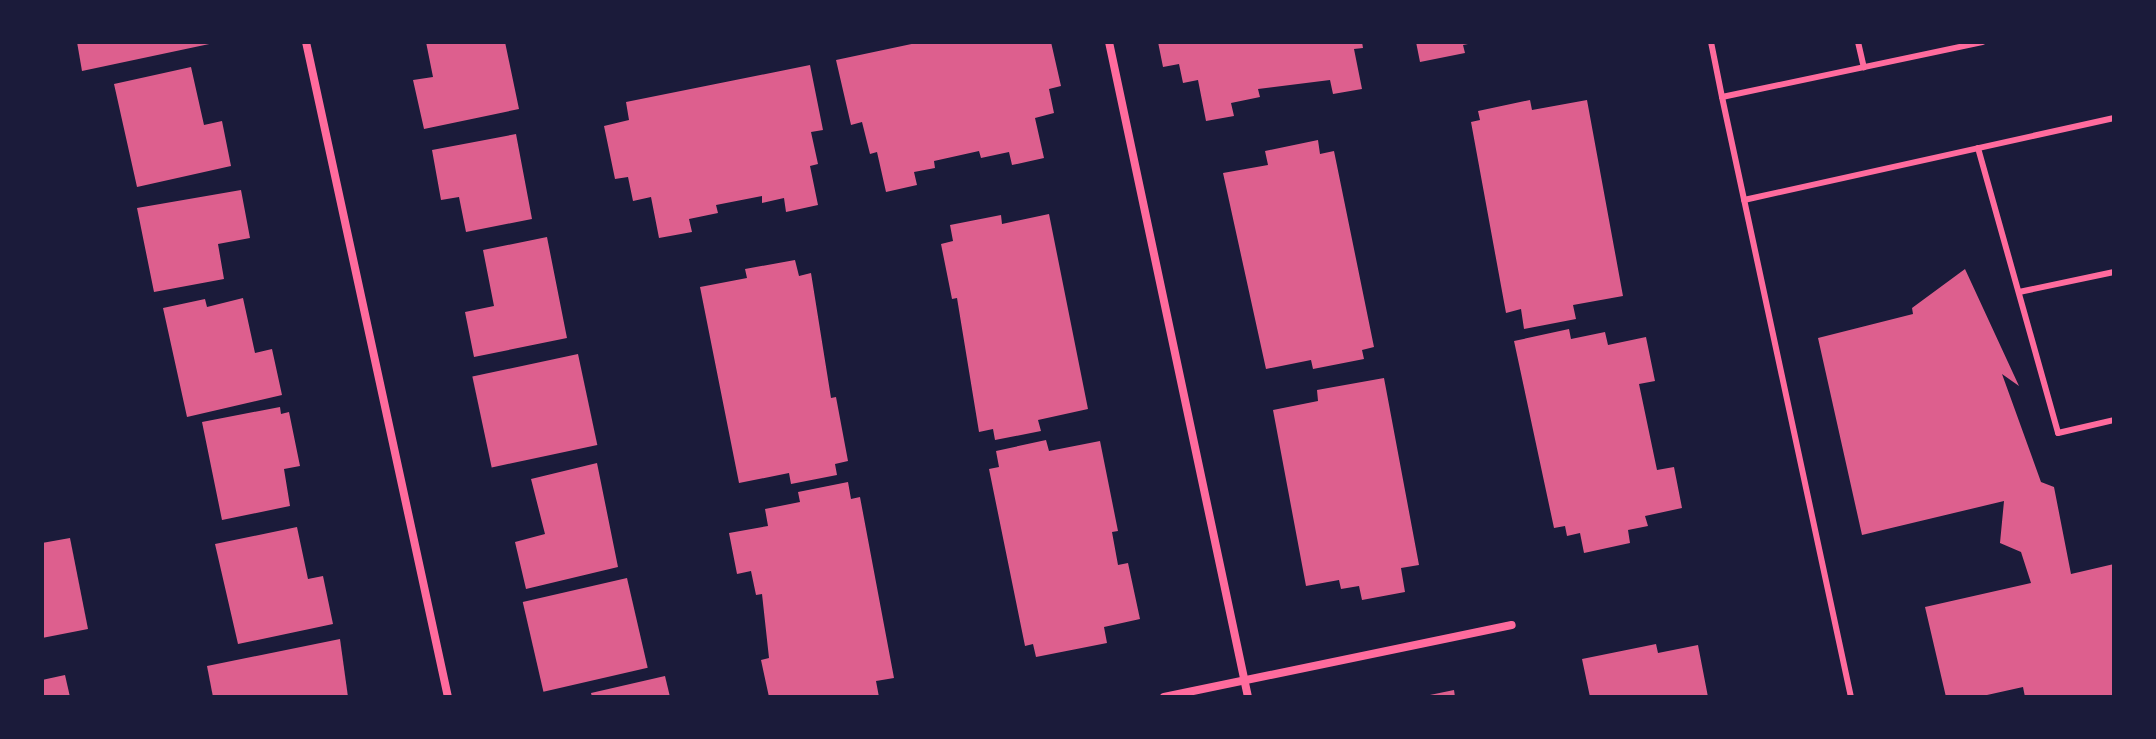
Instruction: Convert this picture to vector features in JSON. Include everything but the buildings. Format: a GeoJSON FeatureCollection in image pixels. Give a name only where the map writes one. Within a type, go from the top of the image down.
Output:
{"type":"FeatureCollection","features":[{"type":"Feature","properties":{"kind":"street"},"geometry":{"type":"LineString","coordinates":[[306,42],[448,697]]}},
{"type":"Feature","properties":{"kind":"street"},"geometry":{"type":"LineString","coordinates":[[1109,42],[1248,697]]}},
{"type":"Feature","properties":{"kind":"street"},"geometry":{"type":"LineString","coordinates":[[1164,697],[1512,625]]}},
{"type":"Feature","properties":{"kind":"lane"},"geometry":{"type":"LineString","coordinates":[[1711,42],[1851,697]]}},
{"type":"Feature","properties":{"kind":"lane"},"geometry":{"type":"LineString","coordinates":[[1858,42],[1864,67]]}},
{"type":"Feature","properties":{"kind":"lane"},"geometry":{"type":"LineString","coordinates":[[1722,97],[1982,42]]}},
{"type":"Feature","properties":{"kind":"lane"},"geometry":{"type":"LineString","coordinates":[[1744,200],[2114,118]]}},
{"type":"Feature","properties":{"kind":"lane"},"geometry":{"type":"LineString","coordinates":[[1978,148],[2058,433],[2114,420]]}},
{"type":"Feature","properties":{"kind":"lane"},"geometry":{"type":"LineString","coordinates":[[2019,292],[2114,272]]}}]}
